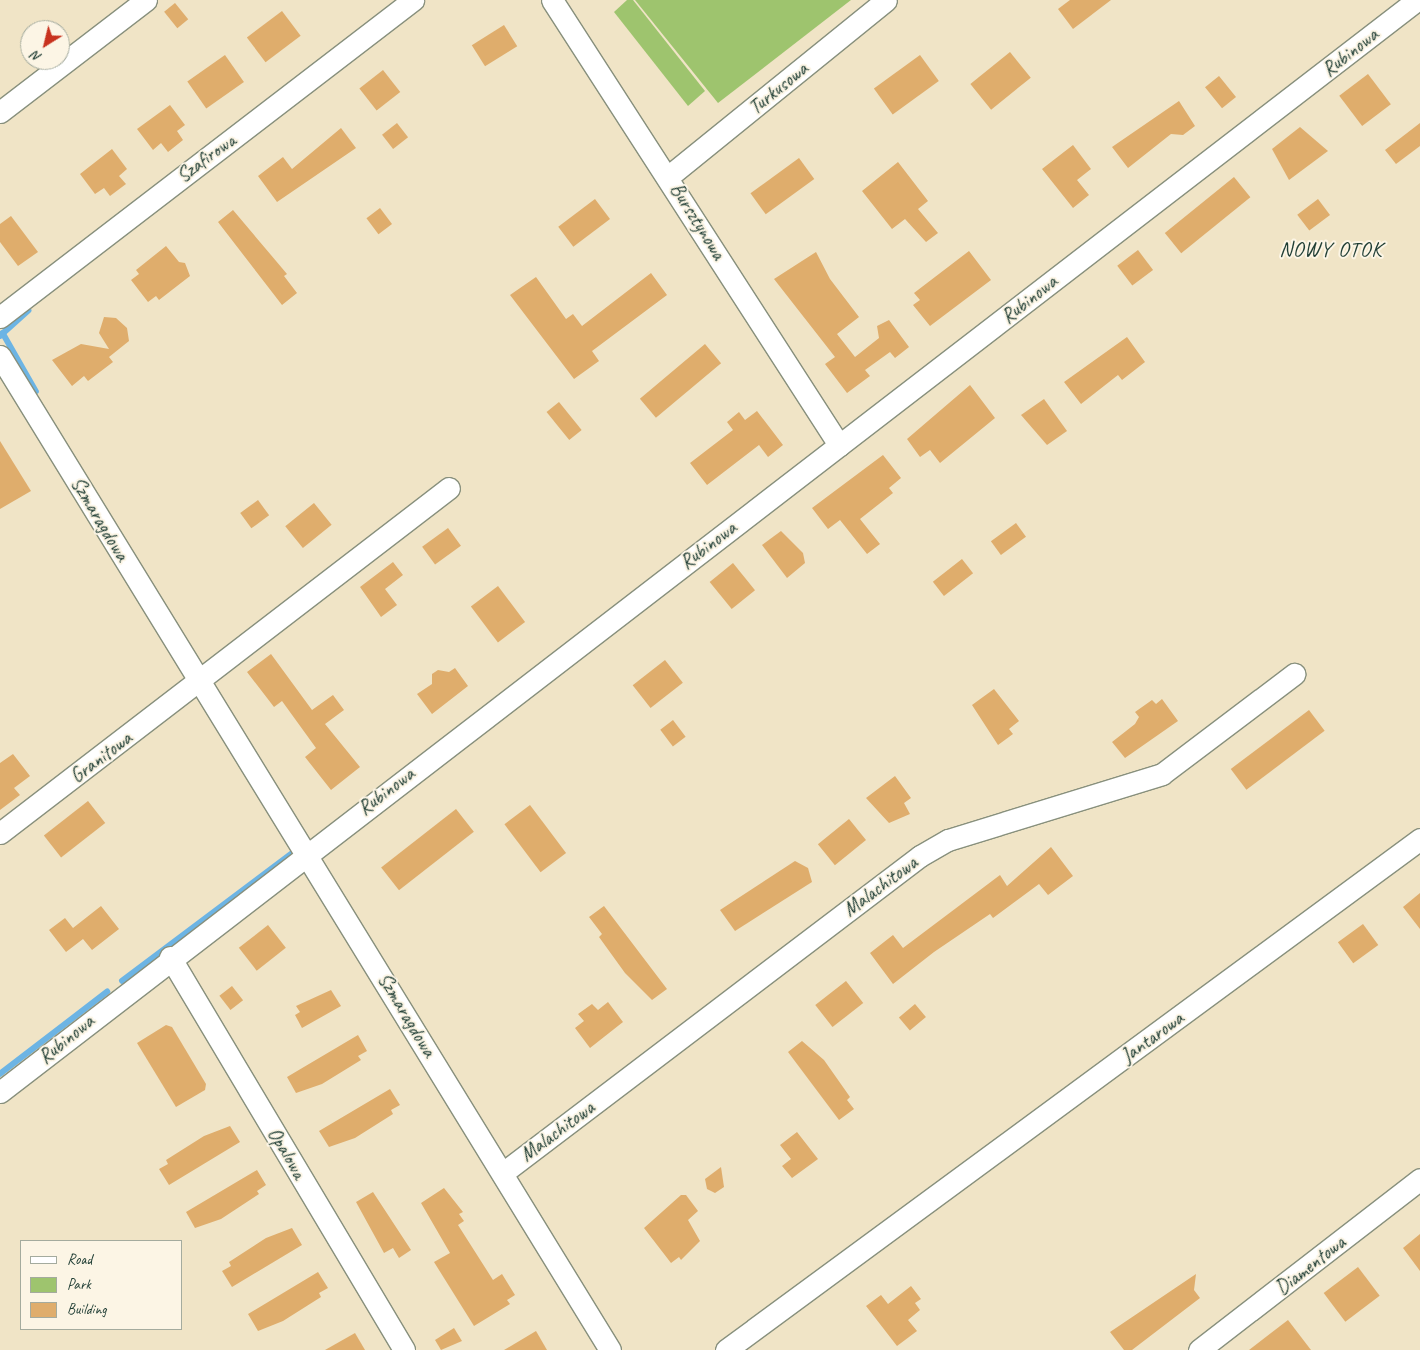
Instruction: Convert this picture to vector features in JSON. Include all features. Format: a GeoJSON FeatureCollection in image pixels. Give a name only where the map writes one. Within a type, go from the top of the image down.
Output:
{"type":"FeatureCollection","features":[{"type":"Feature","properties":{"kind":"street"},"geometry":{"type":"LineString","coordinates":[[0,112],[146,0]]}},
{"type":"Feature","properties":{"kind":"street","name":"Szafirowa"},"geometry":{"type":"LineString","coordinates":[[0,316],[413,0]]}},
{"type":"Feature","properties":{"kind":"street","name":"Bursztynowa"},"geometry":{"type":"LineString","coordinates":[[552,0],[669,176],[839,445]]}},
{"type":"Feature","properties":{"kind":"street","name":"Turkusowa"},"geometry":{"type":"LineString","coordinates":[[669,176],[886,0]]}},
{"type":"Feature","properties":{"kind":"street","name":"Rubinowa"},"geometry":{"type":"LineString","coordinates":[[0,1092],[170,957],[1417,0]]}},
{"type":"Feature","properties":{"kind":"street","name":"Szmaragdowa"},"geometry":{"type":"LineString","coordinates":[[0,356],[308,851],[610,1350]]}},
{"type":"Feature","properties":{"kind":"street"},"geometry":{"type":"LineString","coordinates":[[202,682],[449,488]]}},
{"type":"Feature","properties":{"kind":"street","name":"Malachitowa"},"geometry":{"type":"LineString","coordinates":[[504,1172],[920,856],[948,840],[1162,774],[1294,674]]}},
{"type":"Feature","properties":{"kind":"street","name":"Granitowa"},"geometry":{"type":"LineString","coordinates":[[0,833],[202,682]]}},
{"type":"Feature","properties":{"kind":"street","name":"Jantarowa"},"geometry":{"type":"LineString","coordinates":[[726,1350],[1420,839]]}},
{"type":"Feature","properties":{"kind":"street","name":"Opalowa"},"geometry":{"type":"LineString","coordinates":[[170,957],[404,1350]]}},
{"type":"Feature","properties":{"kind":"street","name":"Diamentowa"},"geometry":{"type":"LineString","coordinates":[[1199,1350],[1420,1179]]}},
{"type":"Feature","properties":{"kind":"green space"},"geometry":{"type":"Polygon","coordinates":[[[627,0],[633,0],[705,91],[688,106],[614,12],[627,0]]]}},
{"type":"Feature","properties":{"kind":"green space"},"geometry":{"type":"Polygon","coordinates":[[[635,0],[851,0],[718,103],[635,0]]]}},
{"type":"Feature","properties":{"kind":"building"},"geometry":{"type":"Polygon","coordinates":[[[1070,0],[1111,0],[1073,29],[1058,9],[1070,0]]]}},
{"type":"Feature","properties":{"kind":"building"},"geometry":{"type":"Polygon","coordinates":[[[175,3],[188,19],[177,28],[164,12],[175,3]]]}},
{"type":"Feature","properties":{"kind":"building"},"geometry":{"type":"Polygon","coordinates":[[[282,11],[301,36],[266,62],[247,37],[282,11]]]}},
{"type":"Feature","properties":{"kind":"building"},"geometry":{"type":"Polygon","coordinates":[[[504,25],[517,46],[485,66],[472,45],[504,25]]]}},
{"type":"Feature","properties":{"kind":"building"},"geometry":{"type":"Polygon","coordinates":[[[1010,52],[1031,78],[991,110],[970,84],[1010,52]]]}},
{"type":"Feature","properties":{"kind":"building"},"geometry":{"type":"Polygon","coordinates":[[[225,55],[244,82],[206,108],[187,81],[225,55]]]}},
{"type":"Feature","properties":{"kind":"building"},"geometry":{"type":"Polygon","coordinates":[[[920,55],[939,81],[893,114],[874,89],[920,55]]]}},
{"type":"Feature","properties":{"kind":"building"},"geometry":{"type":"Polygon","coordinates":[[[383,70],[400,92],[377,111],[359,88],[383,70]]]}},
{"type":"Feature","properties":{"kind":"building"},"geometry":{"type":"Polygon","coordinates":[[[1368,74],[1391,104],[1362,126],[1339,96],[1368,74]]]}},
{"type":"Feature","properties":{"kind":"building"},"geometry":{"type":"Polygon","coordinates":[[[1219,76],[1236,97],[1222,108],[1205,87],[1219,76]]]}},
{"type":"Feature","properties":{"kind":"building"},"geometry":{"type":"Polygon","coordinates":[[[1179,101],[1195,126],[1183,135],[1171,134],[1128,168],[1112,147],[1179,101]]]}},
{"type":"Feature","properties":{"kind":"building"},"geometry":{"type":"Polygon","coordinates":[[[170,105],[185,125],[177,131],[183,140],[168,152],[161,143],[153,150],[137,129],[170,105]]]}},
{"type":"Feature","properties":{"kind":"building"},"geometry":{"type":"Polygon","coordinates":[[[397,123],[408,137],[393,149],[382,135],[397,123]]]}},
{"type":"Feature","properties":{"kind":"building"},"geometry":{"type":"Polygon","coordinates":[[[1420,123],[1420,146],[1396,164],[1385,150],[1420,123]]]}},
{"type":"Feature","properties":{"kind":"building"},"geometry":{"type":"Polygon","coordinates":[[[1300,127],[1328,151],[1289,180],[1272,149],[1300,127]]]}},
{"type":"Feature","properties":{"kind":"building"},"geometry":{"type":"Polygon","coordinates":[[[341,128],[356,148],[277,202],[258,176],[283,157],[292,169],[341,128]]]}},
{"type":"Feature","properties":{"kind":"building"},"geometry":{"type":"Polygon","coordinates":[[[1073,145],[1091,169],[1077,180],[1089,195],[1073,208],[1042,169],[1073,145]]]}},
{"type":"Feature","properties":{"kind":"building"},"geometry":{"type":"Polygon","coordinates":[[[112,149],[127,169],[119,176],[126,184],[110,196],[104,188],[95,194],[80,174],[112,149]]]}},
{"type":"Feature","properties":{"kind":"building"},"geometry":{"type":"Polygon","coordinates":[[[799,158],[814,179],[766,214],[750,193],[799,158]]]}},
{"type":"Feature","properties":{"kind":"building"},"geometry":{"type":"Polygon","coordinates":[[[898,162],[928,201],[918,209],[938,233],[926,242],[905,219],[892,229],[862,191],[898,162]]]}},
{"type":"Feature","properties":{"kind":"building"},"geometry":{"type":"Polygon","coordinates":[[[1234,177],[1250,197],[1181,253],[1165,233],[1234,177]]]}},
{"type":"Feature","properties":{"kind":"building"},"geometry":{"type":"Polygon","coordinates":[[[595,199],[610,219],[573,247],[558,227],[595,199]]]}},
{"type":"Feature","properties":{"kind":"building"},"geometry":{"type":"Polygon","coordinates":[[[1318,199],[1330,215],[1309,231],[1297,215],[1318,199]]]}},
{"type":"Feature","properties":{"kind":"building"},"geometry":{"type":"Polygon","coordinates":[[[380,208],[392,224],[378,234],[366,218],[380,208]]]}},
{"type":"Feature","properties":{"kind":"building"},"geometry":{"type":"Polygon","coordinates":[[[233,210],[287,274],[284,276],[297,293],[282,305],[218,222],[233,210]]]}},
{"type":"Feature","properties":{"kind":"building"},"geometry":{"type":"Polygon","coordinates":[[[11,216],[38,252],[18,266],[0,242],[0,224],[11,216]]]}},
{"type":"Feature","properties":{"kind":"building"},"geometry":{"type":"Polygon","coordinates":[[[166,246],[179,262],[185,263],[190,276],[159,300],[156,296],[148,302],[131,280],[139,274],[136,270],[166,246]]]}},
{"type":"Feature","properties":{"kind":"building"},"geometry":{"type":"Polygon","coordinates":[[[1138,250],[1153,270],[1132,286],[1117,266],[1138,250]]]}},
{"type":"Feature","properties":{"kind":"building"},"geometry":{"type":"Polygon","coordinates":[[[969,251],[991,280],[930,326],[913,305],[920,300],[914,293],[969,251]]]}},
{"type":"Feature","properties":{"kind":"building"},"geometry":{"type":"Polygon","coordinates":[[[816,252],[830,279],[859,317],[837,334],[855,357],[879,338],[877,326],[889,320],[909,347],[895,358],[890,352],[865,370],[870,376],[847,393],[825,364],[835,357],[774,279],[816,252]]]}},
{"type":"Feature","properties":{"kind":"building"},"geometry":{"type":"Polygon","coordinates":[[[651,273],[667,295],[592,351],[599,361],[574,379],[510,295],[536,277],[566,319],[573,314],[582,326],[651,273]]]}},
{"type":"Feature","properties":{"kind":"building"},"geometry":{"type":"Polygon","coordinates":[[[104,317],[116,318],[127,328],[129,341],[109,357],[113,362],[88,381],[84,376],[72,386],[52,360],[81,344],[109,349],[99,333],[104,317]]]}},
{"type":"Feature","properties":{"kind":"building"},"geometry":{"type":"Polygon","coordinates":[[[1127,337],[1145,362],[1122,380],[1118,375],[1081,404],[1064,382],[1127,337]]]}},
{"type":"Feature","properties":{"kind":"building"},"geometry":{"type":"Polygon","coordinates":[[[705,344],[721,363],[656,418],[640,399],[705,344]]]}},
{"type":"Feature","properties":{"kind":"building"},"geometry":{"type":"Polygon","coordinates":[[[970,385],[995,418],[940,463],[930,450],[920,457],[907,439],[970,385]]]}},
{"type":"Feature","properties":{"kind":"building"},"geometry":{"type":"Polygon","coordinates":[[[1044,399],[1067,431],[1047,445],[1021,415],[1044,399]]]}},
{"type":"Feature","properties":{"kind":"building"},"geometry":{"type":"Polygon","coordinates":[[[559,402],[582,430],[569,440],[547,412],[559,402]]]}},
{"type":"Feature","properties":{"kind":"building"},"geometry":{"type":"Polygon","coordinates":[[[757,411],[783,445],[768,457],[759,445],[707,485],[690,463],[733,430],[727,422],[739,412],[745,420],[757,411]]]}},
{"type":"Feature","properties":{"kind":"building"},"geometry":{"type":"Polygon","coordinates":[[[0,441],[31,491],[0,509],[0,441]]]}},
{"type":"Feature","properties":{"kind":"building"},"geometry":{"type":"Polygon","coordinates":[[[883,455],[901,478],[889,488],[893,493],[860,519],[880,544],[867,554],[840,520],[828,529],[812,508],[883,455]]]}},
{"type":"Feature","properties":{"kind":"building"},"geometry":{"type":"Polygon","coordinates":[[[258,500],[269,515],[251,528],[240,513],[258,500]]]}},
{"type":"Feature","properties":{"kind":"building"},"geometry":{"type":"Polygon","coordinates":[[[314,503],[332,525],[303,548],[285,526],[314,503]]]}},
{"type":"Feature","properties":{"kind":"building"},"geometry":{"type":"Polygon","coordinates":[[[1016,523],[1026,537],[1001,555],[991,541],[1016,523]]]}},
{"type":"Feature","properties":{"kind":"building"},"geometry":{"type":"Polygon","coordinates":[[[448,528],[461,546],[435,565],[422,547],[448,528]]]}},
{"type":"Feature","properties":{"kind":"building"},"geometry":{"type":"Polygon","coordinates":[[[781,531],[803,553],[805,563],[787,578],[762,545],[781,531]]]}},
{"type":"Feature","properties":{"kind":"building"},"geometry":{"type":"Polygon","coordinates":[[[962,559],[973,573],[944,596],[933,582],[962,559]]]}},
{"type":"Feature","properties":{"kind":"building"},"geometry":{"type":"Polygon","coordinates":[[[393,562],[403,575],[385,589],[397,605],[381,617],[360,587],[393,562]]]}},
{"type":"Feature","properties":{"kind":"building"},"geometry":{"type":"Polygon","coordinates":[[[733,563],[755,590],[732,609],[710,582],[733,563]]]}},
{"type":"Feature","properties":{"kind":"building"},"geometry":{"type":"Polygon","coordinates":[[[498,586],[525,622],[498,642],[471,606],[498,586]]]}},
{"type":"Feature","properties":{"kind":"building"},"geometry":{"type":"Polygon","coordinates":[[[271,654],[312,710],[333,695],[344,710],[325,724],[360,767],[331,790],[305,757],[316,748],[282,701],[274,707],[247,672],[271,654]]]}},
{"type":"Feature","properties":{"kind":"building"},"geometry":{"type":"Polygon","coordinates":[[[665,660],[683,683],[651,708],[633,685],[665,660]]]}},
{"type":"Feature","properties":{"kind":"building"},"geometry":{"type":"Polygon","coordinates":[[[455,668],[468,686],[432,714],[417,694],[432,684],[432,674],[438,670],[449,672],[455,668]]]}},
{"type":"Feature","properties":{"kind":"building"},"geometry":{"type":"Polygon","coordinates":[[[994,689],[1019,721],[1009,729],[1013,734],[998,745],[972,705],[994,689]]]}},
{"type":"Feature","properties":{"kind":"building"},"geometry":{"type":"Polygon","coordinates":[[[1162,699],[1178,721],[1125,758],[1112,742],[1135,724],[1139,717],[1135,712],[1152,700],[1156,704],[1162,699]]]}},
{"type":"Feature","properties":{"kind":"building"},"geometry":{"type":"Polygon","coordinates":[[[1309,710],[1325,731],[1246,790],[1231,769],[1309,710]]]}},
{"type":"Feature","properties":{"kind":"building"},"geometry":{"type":"Polygon","coordinates":[[[673,720],[686,737],[673,746],[660,730],[673,720]]]}},
{"type":"Feature","properties":{"kind":"building"},"geometry":{"type":"Polygon","coordinates":[[[13,754],[30,776],[14,788],[20,795],[0,810],[0,763],[13,754]]]}},
{"type":"Feature","properties":{"kind":"building"},"geometry":{"type":"Polygon","coordinates":[[[895,776],[911,798],[904,803],[910,814],[889,823],[866,798],[895,776]]]}},
{"type":"Feature","properties":{"kind":"building"},"geometry":{"type":"Polygon","coordinates":[[[88,801],[105,823],[61,858],[44,835],[88,801]]]}},
{"type":"Feature","properties":{"kind":"building"},"geometry":{"type":"Polygon","coordinates":[[[530,805],[566,853],[541,872],[504,824],[530,805]]]}},
{"type":"Feature","properties":{"kind":"building"},"geometry":{"type":"Polygon","coordinates":[[[456,809],[474,832],[399,890],[381,867],[456,809]]]}},
{"type":"Feature","properties":{"kind":"building"},"geometry":{"type":"Polygon","coordinates":[[[849,819],[866,840],[835,865],[818,844],[849,819]]]}},
{"type":"Feature","properties":{"kind":"building"},"geometry":{"type":"Polygon","coordinates":[[[1051,847],[1073,876],[1048,895],[1039,884],[993,918],[990,914],[934,952],[893,984],[870,953],[893,935],[903,948],[1000,875],[1007,886],[1051,847]]]}},
{"type":"Feature","properties":{"kind":"building"},"geometry":{"type":"Polygon","coordinates":[[[795,861],[808,868],[812,882],[735,931],[720,910],[795,861]]]}},
{"type":"Feature","properties":{"kind":"building"},"geometry":{"type":"Polygon","coordinates":[[[1420,893],[1420,929],[1403,907],[1420,893]]]}},
{"type":"Feature","properties":{"kind":"building"},"geometry":{"type":"Polygon","coordinates":[[[101,906],[119,929],[92,950],[83,939],[66,952],[49,930],[65,918],[73,928],[101,906]]]}},
{"type":"Feature","properties":{"kind":"building"},"geometry":{"type":"Polygon","coordinates":[[[604,906],[667,989],[652,1000],[625,973],[599,937],[602,934],[589,917],[604,906]]]}},
{"type":"Feature","properties":{"kind":"building"},"geometry":{"type":"Polygon","coordinates":[[[1363,924],[1378,945],[1353,963],[1338,942],[1363,924]]]}},
{"type":"Feature","properties":{"kind":"building"},"geometry":{"type":"Polygon","coordinates":[[[268,925],[286,948],[257,971],[239,948],[268,925]]]}},
{"type":"Feature","properties":{"kind":"building"},"geometry":{"type":"Polygon","coordinates":[[[846,981],[863,1003],[833,1027],[815,1005],[846,981]]]}},
{"type":"Feature","properties":{"kind":"building"},"geometry":{"type":"Polygon","coordinates":[[[232,986],[243,1000],[230,1010],[219,996],[232,986]]]}},
{"type":"Feature","properties":{"kind":"building"},"geometry":{"type":"Polygon","coordinates":[[[331,990],[341,1006],[302,1028],[295,1015],[300,1012],[296,1006],[331,990]]]}},
{"type":"Feature","properties":{"kind":"building"},"geometry":{"type":"Polygon","coordinates":[[[608,1002],[623,1022],[590,1048],[575,1028],[584,1021],[578,1014],[592,1004],[598,1010],[608,1002]]]}},
{"type":"Feature","properties":{"kind":"building"},"geometry":{"type":"Polygon","coordinates":[[[915,1004],[926,1017],[910,1031],[899,1017],[915,1004]]]}},
{"type":"Feature","properties":{"kind":"building"},"geometry":{"type":"Polygon","coordinates":[[[166,1025],[172,1027],[206,1084],[205,1090],[176,1107],[137,1043],[166,1025]]]}},
{"type":"Feature","properties":{"kind":"building"},"geometry":{"type":"Polygon","coordinates":[[[358,1035],[367,1051],[358,1056],[361,1060],[322,1084],[296,1093],[287,1077],[358,1035]]]}},
{"type":"Feature","properties":{"kind":"building"},"geometry":{"type":"Polygon","coordinates":[[[802,1041],[824,1060],[850,1097],[847,1100],[854,1109],[839,1120],[788,1052],[802,1041]]]}},
{"type":"Feature","properties":{"kind":"building"},"geometry":{"type":"Polygon","coordinates":[[[390,1089],[400,1105],[391,1110],[393,1114],[355,1138],[329,1147],[319,1131],[390,1089]]]}},
{"type":"Feature","properties":{"kind":"building"},"geometry":{"type":"Polygon","coordinates":[[[230,1126],[240,1142],[169,1185],[159,1169],[168,1164],[166,1160],[204,1136],[230,1126]]]}},
{"type":"Feature","properties":{"kind":"building"},"geometry":{"type":"Polygon","coordinates":[[[797,1132],[818,1159],[792,1178],[782,1166],[791,1159],[780,1145],[797,1132]]]}},
{"type":"Feature","properties":{"kind":"building"},"geometry":{"type":"Polygon","coordinates":[[[721,1167],[724,1187],[715,1193],[707,1189],[705,1179],[721,1167]]]}},
{"type":"Feature","properties":{"kind":"building"},"geometry":{"type":"Polygon","coordinates":[[[257,1170],[266,1185],[257,1191],[259,1194],[221,1219],[195,1228],[186,1212],[257,1170]]]}},
{"type":"Feature","properties":{"kind":"building"},"geometry":{"type":"Polygon","coordinates":[[[444,1188],[463,1212],[459,1214],[464,1221],[458,1225],[493,1280],[502,1274],[515,1295],[507,1300],[510,1304],[474,1326],[434,1262],[450,1253],[421,1203],[444,1188]]]}},
{"type":"Feature","properties":{"kind":"building"},"geometry":{"type":"Polygon","coordinates":[[[373,1192],[411,1250],[399,1258],[393,1248],[384,1253],[356,1202],[373,1192]]]}},
{"type":"Feature","properties":{"kind":"building"},"geometry":{"type":"Polygon","coordinates":[[[681,1195],[686,1195],[698,1211],[688,1220],[700,1241],[681,1260],[679,1257],[671,1263],[644,1228],[681,1195]]]}},
{"type":"Feature","properties":{"kind":"building"},"geometry":{"type":"Polygon","coordinates":[[[292,1228],[302,1245],[232,1287],[222,1271],[231,1266],[229,1262],[266,1238],[292,1228]]]}},
{"type":"Feature","properties":{"kind":"building"},"geometry":{"type":"Polygon","coordinates":[[[1420,1234],[1420,1271],[1403,1248],[1420,1234]]]}},
{"type":"Feature","properties":{"kind":"building"},"geometry":{"type":"Polygon","coordinates":[[[1358,1267],[1380,1296],[1345,1322],[1324,1293],[1358,1267]]]}},
{"type":"Feature","properties":{"kind":"building"},"geometry":{"type":"Polygon","coordinates":[[[318,1272],[328,1288],[319,1293],[321,1297],[283,1321],[258,1331],[248,1314],[318,1272]]]}},
{"type":"Feature","properties":{"kind":"building"},"geometry":{"type":"Polygon","coordinates":[[[1196,1274],[1194,1290],[1200,1298],[1132,1350],[1124,1350],[1110,1332],[1196,1274]]]}},
{"type":"Feature","properties":{"kind":"building"},"geometry":{"type":"Polygon","coordinates":[[[911,1286],[921,1299],[915,1303],[920,1310],[908,1320],[917,1331],[897,1346],[866,1306],[881,1295],[888,1304],[911,1286]]]}},
{"type":"Feature","properties":{"kind":"building"},"geometry":{"type":"Polygon","coordinates":[[[1288,1320],[1311,1350],[1249,1350],[1271,1333],[1288,1320]]]}},
{"type":"Feature","properties":{"kind":"building"},"geometry":{"type":"Polygon","coordinates":[[[454,1328],[462,1341],[441,1350],[435,1340],[454,1328]]]}},
{"type":"Feature","properties":{"kind":"building"},"geometry":{"type":"Polygon","coordinates":[[[536,1331],[547,1350],[504,1350],[536,1331]]]}},
{"type":"Feature","properties":{"kind":"building"},"geometry":{"type":"Polygon","coordinates":[[[355,1333],[365,1350],[325,1350],[355,1333]]]}},
{"type":"Feature","properties":{"kind":"waterway"},"geometry":{"type":"LineString","coordinates":[[0,336],[28,311]]}},
{"type":"Feature","properties":{"kind":"waterway"},"geometry":{"type":"LineString","coordinates":[[3,333],[36,391]]}},
{"type":"Feature","properties":{"kind":"waterway"},"geometry":{"type":"LineString","coordinates":[[122,981],[295,851]]}},
{"type":"Feature","properties":{"kind":"waterway"},"geometry":{"type":"LineString","coordinates":[[0,1074],[107,992]]}},
{"type":"Feature","properties":{"kind":"district","name":"NOWY OTOK"},"geometry":{"type":"Point","coordinates":[1331,249]}}]}
